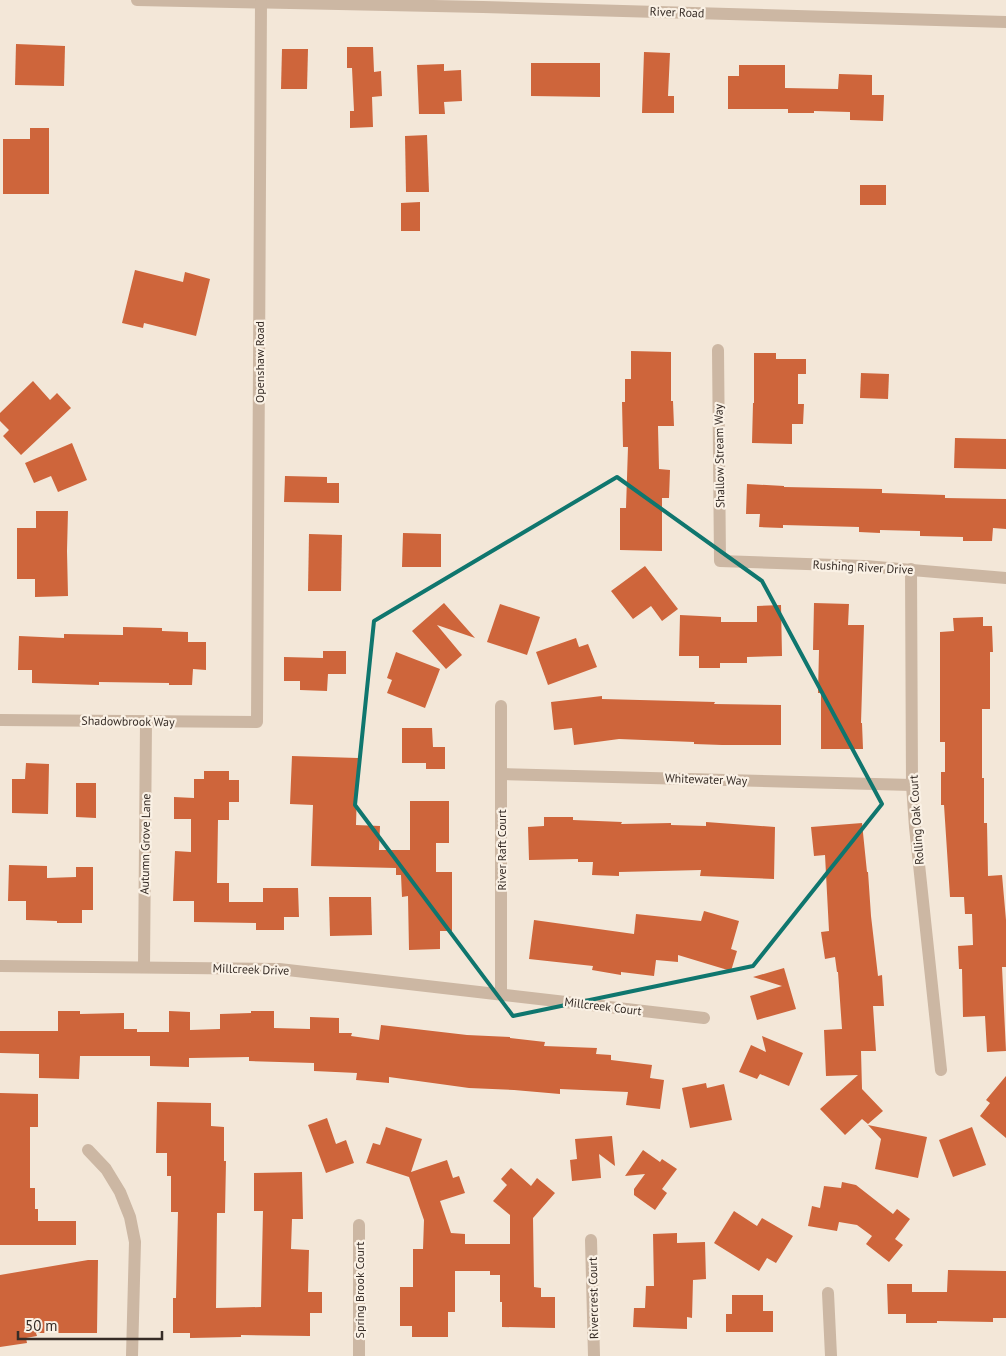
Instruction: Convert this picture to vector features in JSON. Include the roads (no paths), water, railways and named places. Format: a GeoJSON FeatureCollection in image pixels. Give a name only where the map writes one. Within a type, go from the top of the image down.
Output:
{"type":"FeatureCollection","features":[{"type":"Feature","properties":{"kind":"street","name":"River Road"},"geometry":{"type":"LineString","coordinates":[[137,0],[493,7],[1006,22]]}},
{"type":"Feature","properties":{"kind":"street","name":"Openshaw Road"},"geometry":{"type":"LineString","coordinates":[[257,722],[261,2]]}},
{"type":"Feature","properties":{"kind":"street","name":"Shallow Stream Way"},"geometry":{"type":"LineString","coordinates":[[718,350],[720,561]]}},
{"type":"Feature","properties":{"kind":"street","name":"Rushing River Drive"},"geometry":{"type":"LineString","coordinates":[[720,561],[911,569],[1006,578]]}},
{"type":"Feature","properties":{"kind":"street","name":"Rolling Oak Court"},"geometry":{"type":"LineString","coordinates":[[911,569],[912,785],[942,1070]]}},
{"type":"Feature","properties":{"kind":"street","name":"River Raft Court"},"geometry":{"type":"LineString","coordinates":[[501,706],[501,994]]}},
{"type":"Feature","properties":{"kind":"street","name":"Shadowbrook Way"},"geometry":{"type":"LineString","coordinates":[[0,720],[257,722]]}},
{"type":"Feature","properties":{"kind":"street","name":"Autumn Grove Lane"},"geometry":{"type":"LineString","coordinates":[[144,967],[146,721]]}},
{"type":"Feature","properties":{"kind":"street","name":"Whitewater Way"},"geometry":{"type":"LineString","coordinates":[[501,774],[912,785]]}},
{"type":"Feature","properties":{"kind":"street","name":"Millcreek Drive"},"geometry":{"type":"LineString","coordinates":[[0,966],[279,969],[501,994]]}},
{"type":"Feature","properties":{"kind":"street","name":"Millcreek Court"},"geometry":{"type":"LineString","coordinates":[[501,994],[704,1018]]}},
{"type":"Feature","properties":{"kind":"street"},"geometry":{"type":"LineString","coordinates":[[88,1150],[106,1169],[120,1192],[132,1225],[135,1242],[132,1356]]}},
{"type":"Feature","properties":{"kind":"street","name":"Spring Brook Court"},"geometry":{"type":"LineString","coordinates":[[360,1225],[360,1356]]}},
{"type":"Feature","properties":{"kind":"street","name":"Rivercrest Court"},"geometry":{"type":"LineString","coordinates":[[591,1240],[594,1356]]}},
{"type":"Feature","properties":{"kind":"street"},"geometry":{"type":"LineString","coordinates":[[828,1293],[831,1356]]}}]}
